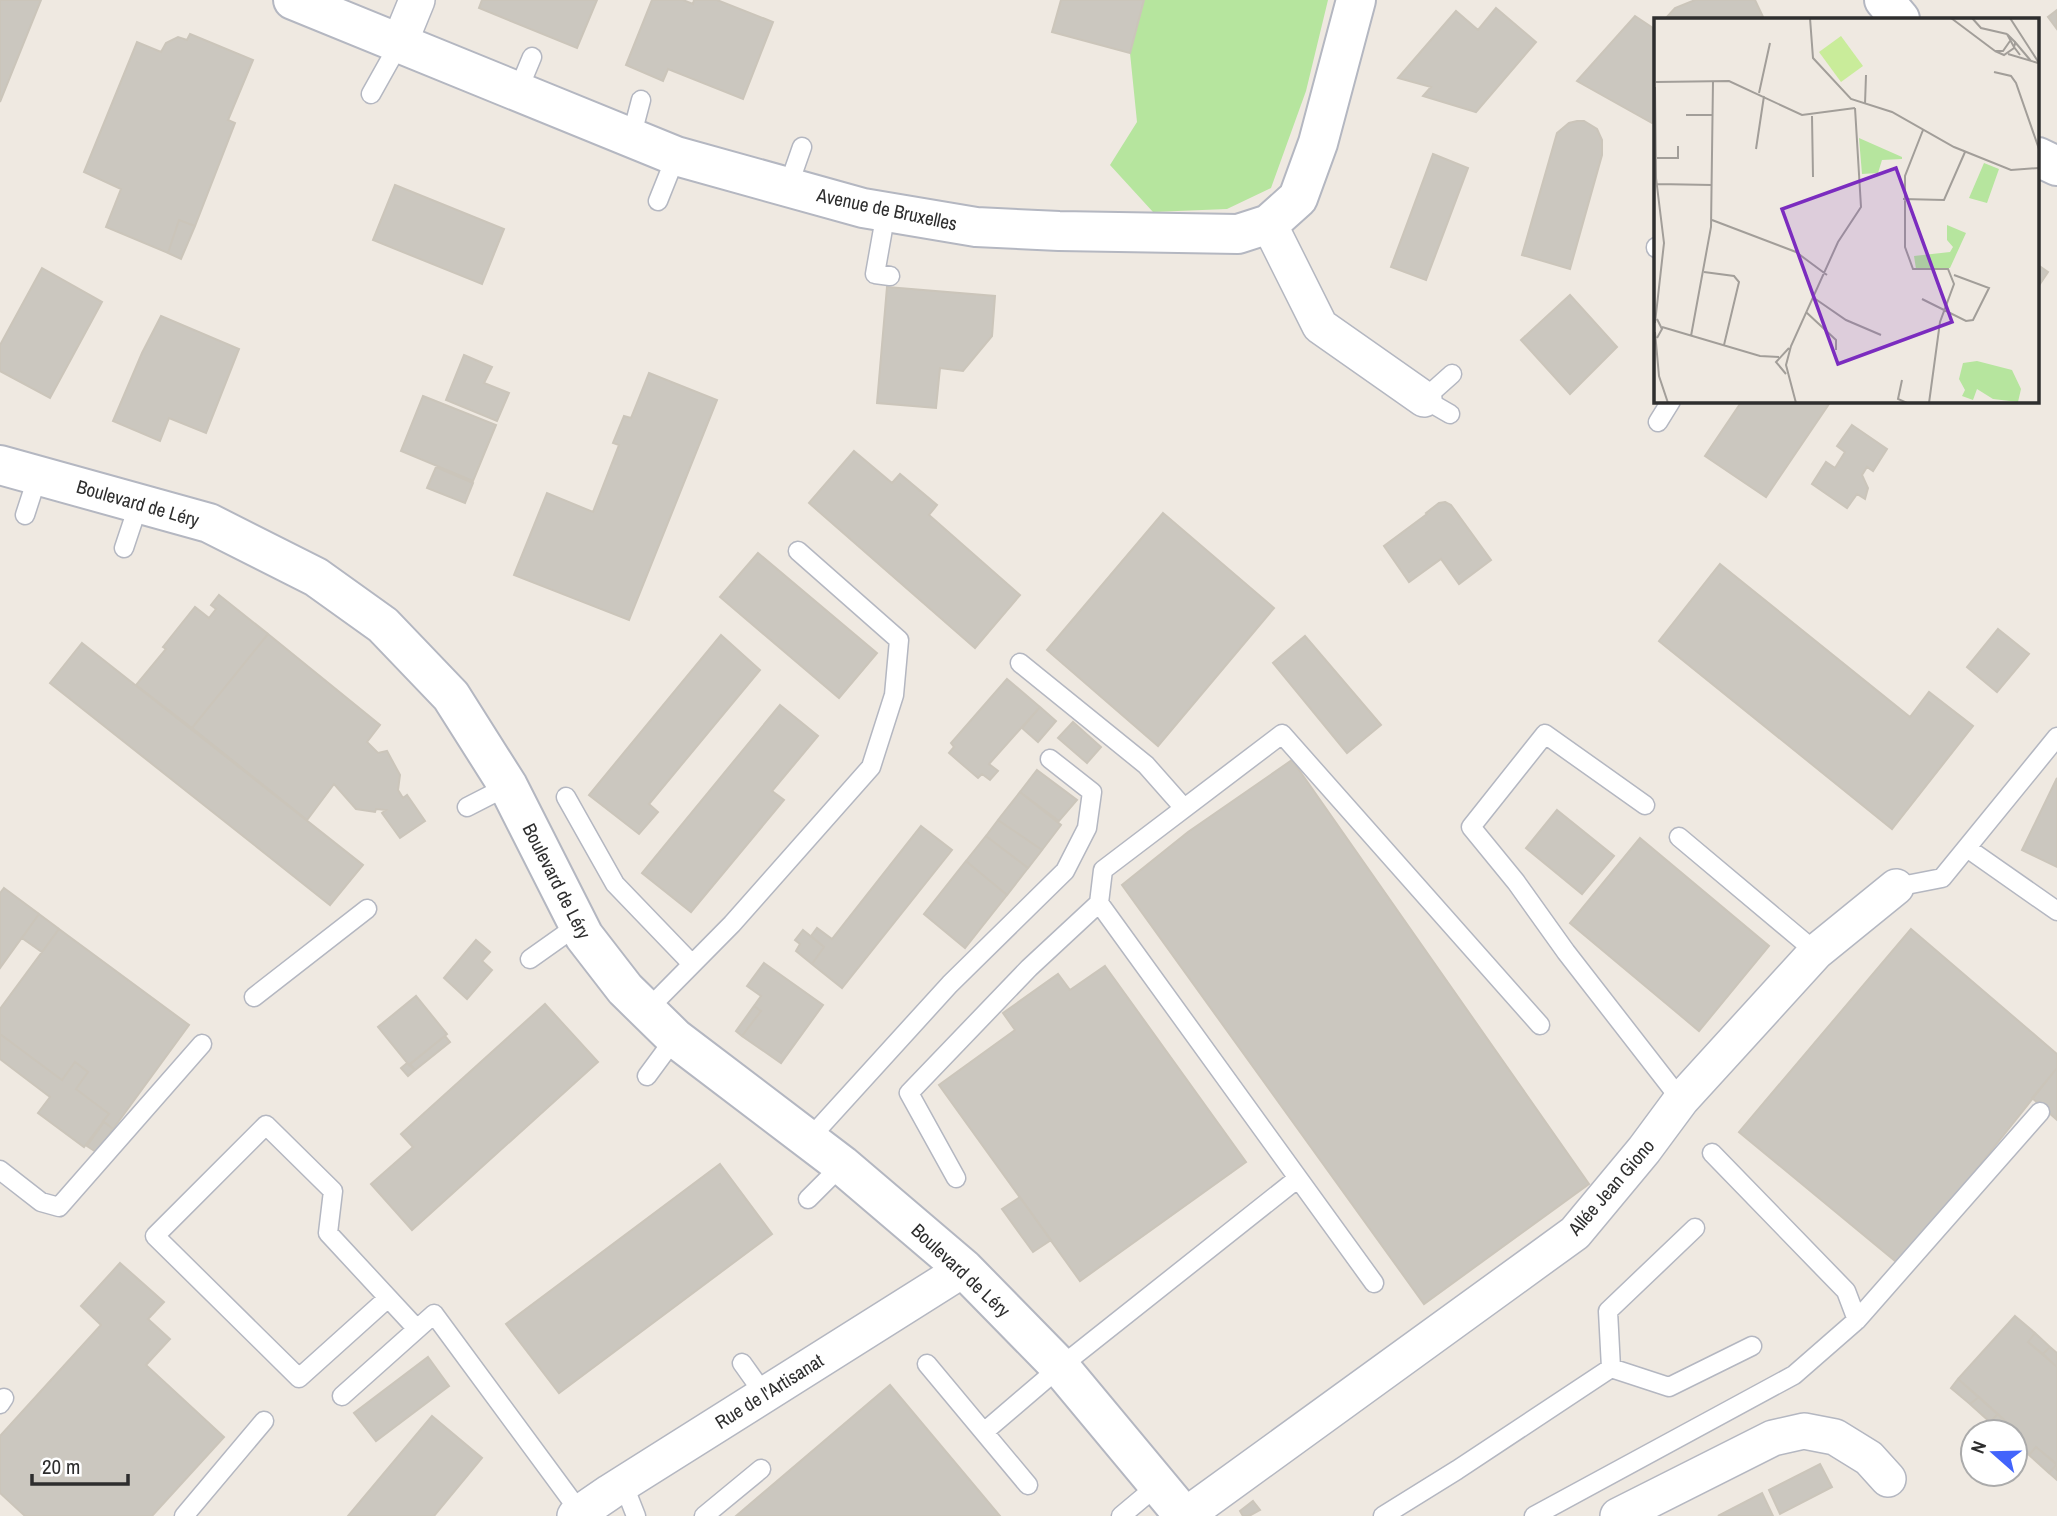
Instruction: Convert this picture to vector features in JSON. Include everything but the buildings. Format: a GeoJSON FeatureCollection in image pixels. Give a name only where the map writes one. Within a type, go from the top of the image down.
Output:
{"type":"FeatureCollection","features":[{"type":"Feature","properties":{"kind":"street","name":"Avenue de Bruxelles"},"geometry":{"type":"LineString","coordinates":[[293,0],[676,156],[863,208],[976,227],[1059,232],[1238,234],[1269,224],[1298,198],[1318,143],[1356,0]]}},
{"type":"Feature","properties":{"kind":"street"},"geometry":{"type":"LineString","coordinates":[[399,44],[417,0]]}},
{"type":"Feature","properties":{"kind":"street"},"geometry":{"type":"LineString","coordinates":[[2039,157],[2057,166]]}},
{"type":"Feature","properties":{"kind":"street"},"geometry":{"type":"LineString","coordinates":[[1269,224],[1320,326],[1338,327],[1437,407]]}},
{"type":"Feature","properties":{"kind":"street","name":"Boulevard de Léry"},"geometry":{"type":"LineString","coordinates":[[0,465],[122,494],[209,523],[316,577],[383,625],[451,696],[508,786],[584,936],[625,989],[675,1038],[842,1165],[964,1269],[1060,1367],[1184,1516]]}},
{"type":"Feature","properties":{"kind":"street","name":"Allée Jean Giono"},"geometry":{"type":"LineString","coordinates":[[1184,1516],[1575,1233],[1644,1150],[1681,1100],[1816,953],[1896,887]]}},
{"type":"Feature","properties":{"kind":"street","name":"Rue de l'Artisanat"},"geometry":{"type":"LineString","coordinates":[[577,1514],[964,1269]]}},
{"type":"Feature","properties":{"kind":"street"},"geometry":{"type":"LineString","coordinates":[[1618,1516],[1773,1438],[1804,1431],[1835,1437],[1869,1458],[1888,1479]]}},
{"type":"Feature","properties":{"kind":"lane"},"geometry":{"type":"LineString","coordinates":[[372,94],[399,44]]}},
{"type":"Feature","properties":{"kind":"lane"},"geometry":{"type":"LineString","coordinates":[[517,93],[533,57]]}},
{"type":"Feature","properties":{"kind":"lane"},"geometry":{"type":"LineString","coordinates":[[631,138],[641,100]]}},
{"type":"Feature","properties":{"kind":"lane"},"geometry":{"type":"LineString","coordinates":[[789,187],[802,147]]}},
{"type":"Feature","properties":{"kind":"lane"},"geometry":{"type":"LineString","coordinates":[[658,201],[676,156]]}},
{"type":"Feature","properties":{"kind":"lane"},"geometry":{"type":"LineString","coordinates":[[886,212],[875,274],[890,276]]}},
{"type":"Feature","properties":{"kind":"lane"},"geometry":{"type":"LineString","coordinates":[[1437,407],[1452,374]]}},
{"type":"Feature","properties":{"kind":"lane"},"geometry":{"type":"LineString","coordinates":[[1658,422],[1670,402]]}},
{"type":"Feature","properties":{"kind":"lane"},"geometry":{"type":"LineString","coordinates":[[25,514],[38,475]]}},
{"type":"Feature","properties":{"kind":"lane"},"geometry":{"type":"LineString","coordinates":[[122,494],[124,548]]}},
{"type":"Feature","properties":{"kind":"lane"},"geometry":{"type":"LineString","coordinates":[[647,1010],[732,924],[871,767],[894,695],[899,640],[798,551]]}},
{"type":"Feature","properties":{"kind":"lane"},"geometry":{"type":"LineString","coordinates":[[1020,663],[1146,765],[1184,808]]}},
{"type":"Feature","properties":{"kind":"lane"},"geometry":{"type":"LineString","coordinates":[[1374,1283],[1100,903],[1103,870],[1282,734],[1540,1025]]}},
{"type":"Feature","properties":{"kind":"lane"},"geometry":{"type":"LineString","coordinates":[[1645,805],[1545,734],[1471,827],[1516,882],[1566,952],[1681,1100]]}},
{"type":"Feature","properties":{"kind":"lane"},"geometry":{"type":"LineString","coordinates":[[1896,887],[1942,878],[2057,737]]}},
{"type":"Feature","properties":{"kind":"lane"},"geometry":{"type":"LineString","coordinates":[[809,1139],[950,984],[1065,871],[1087,828],[1092,792],[1050,759]]}},
{"type":"Feature","properties":{"kind":"lane"},"geometry":{"type":"LineString","coordinates":[[467,807],[508,786]]}},
{"type":"Feature","properties":{"kind":"lane"},"geometry":{"type":"LineString","coordinates":[[566,797],[615,884],[692,964]]}},
{"type":"Feature","properties":{"kind":"lane"},"geometry":{"type":"LineString","coordinates":[[1679,837],[1816,953]]}},
{"type":"Feature","properties":{"kind":"lane"},"geometry":{"type":"LineString","coordinates":[[1967,848],[2057,911]]}},
{"type":"Feature","properties":{"kind":"lane"},"geometry":{"type":"LineString","coordinates":[[956,1178],[909,1093],[1029,968],[1100,903]]}},
{"type":"Feature","properties":{"kind":"lane"},"geometry":{"type":"LineString","coordinates":[[254,997],[367,909]]}},
{"type":"Feature","properties":{"kind":"lane"},"geometry":{"type":"LineString","coordinates":[[530,959],[578,925]]}},
{"type":"Feature","properties":{"kind":"lane"},"geometry":{"type":"LineString","coordinates":[[647,1076],[675,1038]]}},
{"type":"Feature","properties":{"kind":"lane"},"geometry":{"type":"LineString","coordinates":[[0,1170],[41,1202],[59,1207],[202,1044]]}},
{"type":"Feature","properties":{"kind":"lane"},"geometry":{"type":"LineString","coordinates":[[1534,1516],[1794,1375],[1857,1320],[2040,1112]]}},
{"type":"Feature","properties":{"kind":"lane"},"geometry":{"type":"LineString","coordinates":[[388,1298],[299,1378],[155,1236],[266,1125],[332,1191],[328,1233],[417,1329]]}},
{"type":"Feature","properties":{"kind":"lane"},"geometry":{"type":"LineString","coordinates":[[1712,1153],[1846,1291],[1857,1320]]}},
{"type":"Feature","properties":{"kind":"lane"},"geometry":{"type":"LineString","coordinates":[[808,1199],[842,1165]]}},
{"type":"Feature","properties":{"kind":"lane"},"geometry":{"type":"LineString","coordinates":[[984,1432],[1060,1367],[1297,1179]]}},
{"type":"Feature","properties":{"kind":"lane"},"geometry":{"type":"LineString","coordinates":[[1611,1368],[1608,1311],[1695,1228]]}},
{"type":"Feature","properties":{"kind":"lane"},"geometry":{"type":"LineString","coordinates":[[342,1396],[434,1314],[577,1514]]}},
{"type":"Feature","properties":{"kind":"lane"},"geometry":{"type":"LineString","coordinates":[[1611,1368],[1669,1387],[1752,1346]]}},
{"type":"Feature","properties":{"kind":"lane"},"geometry":{"type":"LineString","coordinates":[[741,1363],[764,1394]]}},
{"type":"Feature","properties":{"kind":"lane"},"geometry":{"type":"LineString","coordinates":[[927,1364],[1028,1485]]}},
{"type":"Feature","properties":{"kind":"lane"},"geometry":{"type":"LineString","coordinates":[[1383,1516],[1611,1368]]}},
{"type":"Feature","properties":{"kind":"lane"},"geometry":{"type":"LineString","coordinates":[[184,1516],[264,1421]]}},
{"type":"Feature","properties":{"kind":"lane"},"geometry":{"type":"LineString","coordinates":[[704,1516],[761,1469]]}},
{"type":"Feature","properties":{"kind":"lane"},"geometry":{"type":"LineString","coordinates":[[623,1483],[636,1516]]}},
{"type":"Feature","properties":{"kind":"lane"},"geometry":{"type":"LineString","coordinates":[[1121,1516],[1158,1485]]}},
{"type":"Feature","properties":{"kind":"green space"},"geometry":{"type":"Polygon","coordinates":[[[1144,0],[1328,0],[1306,91],[1271,188],[1227,209],[1153,212],[1110,165],[1137,122],[1130,53],[1144,0]]]}}]}
